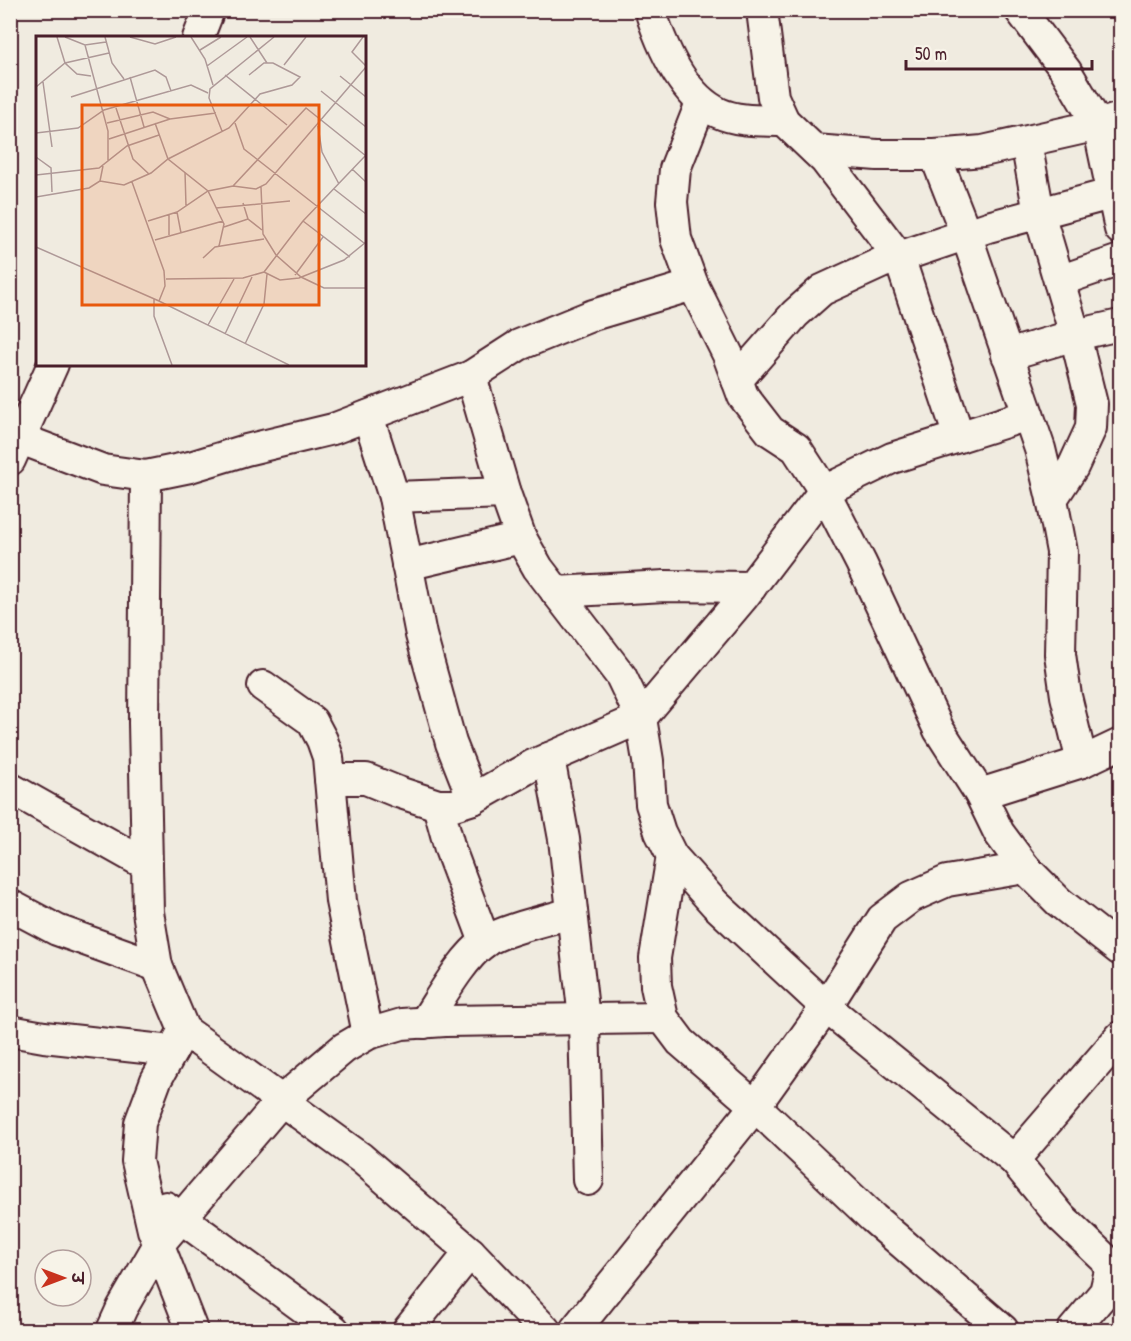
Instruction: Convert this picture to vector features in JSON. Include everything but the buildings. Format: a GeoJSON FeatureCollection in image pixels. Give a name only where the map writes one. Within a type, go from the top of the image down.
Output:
{"type":"FeatureCollection","features":[{"type":"Feature","properties":{"kind":"street"},"geometry":{"type":"LineString","coordinates":[[199,36],[209,10]]}},
{"type":"Feature","properties":{"kind":"street"},"geometry":{"type":"LineString","coordinates":[[650,10],[661,42],[677,71],[700,103],[721,114],[749,120],[784,121]]}},
{"type":"Feature","properties":{"kind":"street"},"geometry":{"type":"LineString","coordinates":[[762,10],[773,98],[784,121],[825,160],[898,257],[959,437]]}},
{"type":"Feature","properties":{"kind":"street"},"geometry":{"type":"LineString","coordinates":[[1020,10],[1066,71],[1109,122],[1114,193],[1120,229]]}},
{"type":"Feature","properties":{"kind":"street"},"geometry":{"type":"LineString","coordinates":[[700,103],[675,169],[672,202],[676,238],[693,285],[728,355],[743,396],[770,431],[796,448],[824,491],[861,563],[939,730],[980,794],[999,833],[1025,868],[1059,902],[1120,950]]}},
{"type":"Feature","properties":{"kind":"street"},"geometry":{"type":"LineString","coordinates":[[815,150],[878,155],[934,155],[983,151],[1109,122]]}},
{"type":"Feature","properties":{"kind":"street"},"geometry":{"type":"LineString","coordinates":[[1026,142],[1039,213],[1075,335],[1092,404],[1091,428],[1073,467],[1052,499]]}},
{"type":"Feature","properties":{"kind":"street"},"geometry":{"type":"LineString","coordinates":[[934,155],[966,234],[1040,449],[1062,552],[1060,654],[1066,696],[1082,762]]}},
{"type":"Feature","properties":{"kind":"street"},"geometry":{"type":"LineString","coordinates":[[737,380],[795,314],[822,290],[881,263],[966,234],[1114,193]]}},
{"type":"Feature","properties":{"kind":"street"},"geometry":{"type":"LineString","coordinates":[[1059,281],[1120,260]]}},
{"type":"Feature","properties":{"kind":"street"},"geometry":{"type":"LineString","coordinates":[[52,366],[18,430],[103,470],[146,476],[333,429],[471,376],[519,345],[593,315],[693,285]]}},
{"type":"Feature","properties":{"kind":"street"},"geometry":{"type":"LineString","coordinates":[[1007,355],[1075,335],[1120,325]]}},
{"type":"Feature","properties":{"kind":"street"},"geometry":{"type":"LineString","coordinates":[[471,376],[505,493],[521,538],[538,568],[621,676],[641,718],[648,761],[651,804],[660,832],[672,856],[715,903],[826,1007],[1014,1160],[1062,1217],[1106,1260],[1110,1271],[1105,1292],[1073,1330]]}},
{"type":"Feature","properties":{"kind":"street"},"geometry":{"type":"LineString","coordinates":[[330,779],[366,779],[438,805],[454,805],[474,799],[549,758],[641,718],[751,587],[824,491],[892,458],[1028,415]]}},
{"type":"Feature","properties":{"kind":"street"},"geometry":{"type":"LineString","coordinates":[[368,416],[394,497],[421,635],[448,732],[474,799]]}},
{"type":"Feature","properties":{"kind":"street"},"geometry":{"type":"LineString","coordinates":[[146,476],[144,723],[148,912],[157,966],[178,1041],[156,1080],[140,1123],[137,1161],[153,1230],[192,1330]]}},
{"type":"Feature","properties":{"kind":"street"},"geometry":{"type":"LineString","coordinates":[[394,497],[505,493]]}},
{"type":"Feature","properties":{"kind":"street"},"geometry":{"type":"LineString","coordinates":[[407,565],[521,538]]}},
{"type":"Feature","properties":{"kind":"street"},"geometry":{"type":"LineString","coordinates":[[556,592],[664,586],[751,587]]}},
{"type":"Feature","properties":{"kind":"street"},"geometry":{"type":"LineString","coordinates":[[263,686],[312,721],[328,757],[341,901],[368,1034]]}},
{"type":"Feature","properties":{"kind":"street"},"geometry":{"type":"LineString","coordinates":[[980,794],[1082,762],[1120,744]]}},
{"type":"Feature","properties":{"kind":"street"},"geometry":{"type":"LineString","coordinates":[[549,758],[564,839],[584,1019],[588,1180]]}},
{"type":"Feature","properties":{"kind":"street"},"geometry":{"type":"LineString","coordinates":[[10,788],[147,865]]}},
{"type":"Feature","properties":{"kind":"street"},"geometry":{"type":"LineString","coordinates":[[438,805],[450,849],[485,942]]}},
{"type":"Feature","properties":{"kind":"street"},"geometry":{"type":"LineString","coordinates":[[672,856],[655,958],[656,986],[663,1018],[681,1042],[755,1106],[873,1218],[1003,1330]]}},
{"type":"Feature","properties":{"kind":"street"},"geometry":{"type":"LineString","coordinates":[[576,1330],[755,1106],[826,1007],[882,919],[910,897],[947,881],[1025,868]]}},
{"type":"Feature","properties":{"kind":"street"},"geometry":{"type":"LineString","coordinates":[[10,905],[57,930],[157,966]]}},
{"type":"Feature","properties":{"kind":"street"},"geometry":{"type":"LineString","coordinates":[[424,1023],[468,958],[485,942],[497,936],[572,913]]}},
{"type":"Feature","properties":{"kind":"street"},"geometry":{"type":"LineString","coordinates":[[112,1330],[159,1244],[281,1101],[344,1048],[368,1034],[402,1024],[663,1018]]}},
{"type":"Feature","properties":{"kind":"street"},"geometry":{"type":"LineString","coordinates":[[10,1031],[44,1038],[178,1041],[281,1101],[361,1158],[470,1252],[545,1330]]}},
{"type":"Feature","properties":{"kind":"street"},"geometry":{"type":"LineString","coordinates":[[1014,1160],[1120,1037]]}},
{"type":"Feature","properties":{"kind":"street"},"geometry":{"type":"LineString","coordinates":[[144,1191],[334,1330]]}},
{"type":"Feature","properties":{"kind":"street"},"geometry":{"type":"LineString","coordinates":[[408,1330],[470,1252]]}}]}
